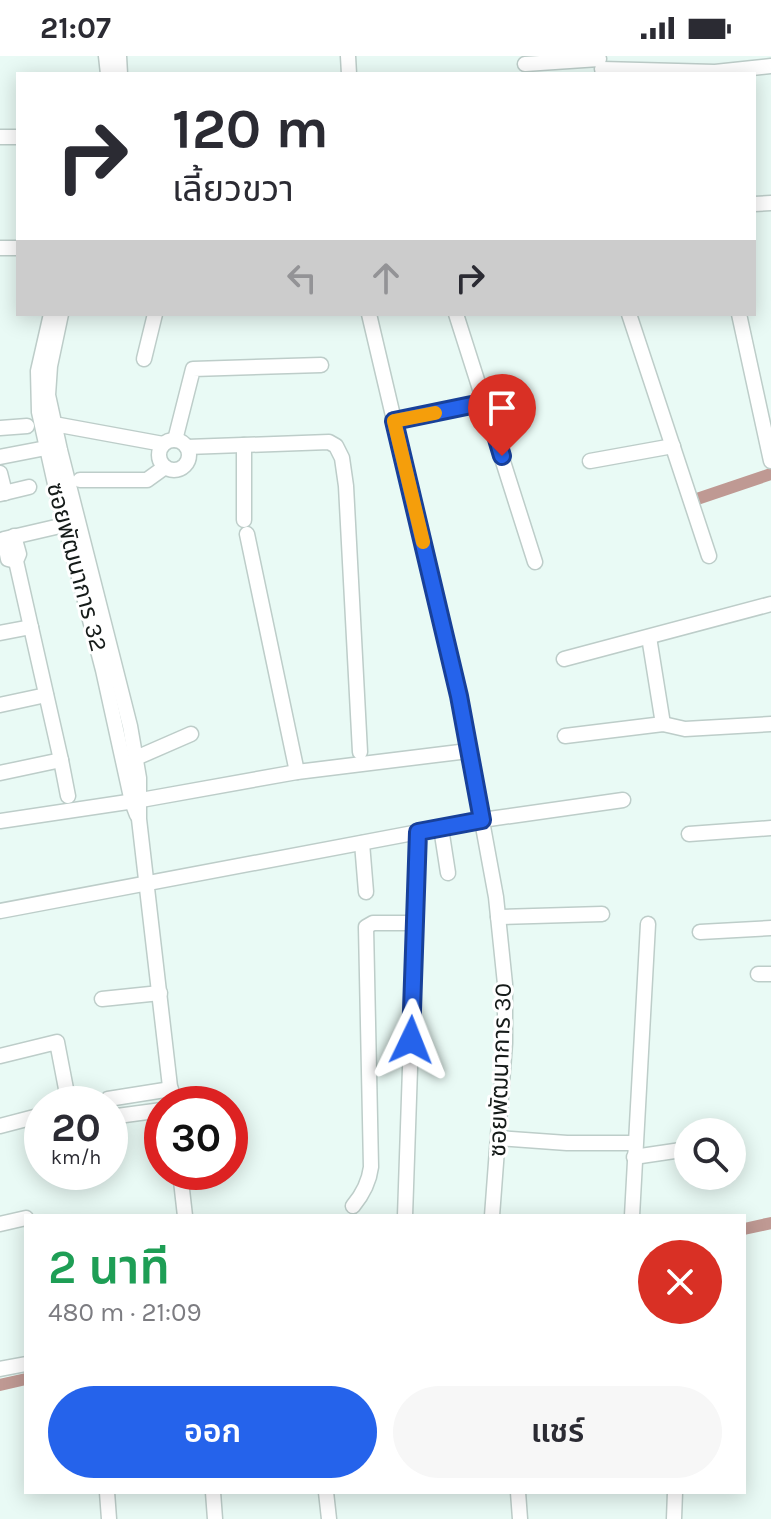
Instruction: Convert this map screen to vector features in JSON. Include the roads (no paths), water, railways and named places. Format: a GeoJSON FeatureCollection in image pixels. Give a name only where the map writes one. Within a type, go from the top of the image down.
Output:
{"type":"FeatureCollection","features":[{"type":"Feature","properties":{"kind":"street"},"geometry":{"type":"LineString","coordinates":[[525,64],[601,64],[715,72],[771,66]]}},
{"type":"Feature","properties":{"kind":"street","name":"ซอยพัฒนาการ 32"},"geometry":{"type":"LineString","coordinates":[[51,316],[38,371],[37,393],[46,448],[71,523],[136,758],[136,801]]}},
{"type":"Feature","properties":{"kind":"street","name":"ซอยพัฒนาการ 32"},"geometry":{"type":"LineString","coordinates":[[61,316],[48,377],[48,395],[71,523]]}},
{"type":"Feature","properties":{"kind":"street"},"geometry":{"type":"LineString","coordinates":[[144,359],[155,316]]}},
{"type":"Feature","properties":{"kind":"street","name":"ซอยพัฒนาการ 30"},"geometry":{"type":"LineString","coordinates":[[369,316],[459,696],[498,917],[505,1014],[492,1214]]}},
{"type":"Feature","properties":{"kind":"street"},"geometry":{"type":"LineString","coordinates":[[457,316],[535,562]]}},
{"type":"Feature","properties":{"kind":"street"},"geometry":{"type":"LineString","coordinates":[[630,316],[709,556]]}},
{"type":"Feature","properties":{"kind":"street"},"geometry":{"type":"LineString","coordinates":[[739,316],[771,461]]}},
{"type":"Feature","properties":{"kind":"street"},"geometry":{"type":"LineString","coordinates":[[175,444],[190,459],[185,467],[177,471],[165,467],[159,455],[175,444],[193,369],[321,365]]}},
{"type":"Feature","properties":{"kind":"street"},"geometry":{"type":"LineString","coordinates":[[394,421],[486,402]]}},
{"type":"Feature","properties":{"kind":"street"},"geometry":{"type":"LineString","coordinates":[[54,424],[175,444],[329,442],[336,446],[342,458],[346,486],[360,752]]}},
{"type":"Feature","properties":{"kind":"street"},"geometry":{"type":"LineString","coordinates":[[0,428],[27,426]]}},
{"type":"Feature","properties":{"kind":"street"},"geometry":{"type":"LineString","coordinates":[[244,445],[245,527],[297,772]]}},
{"type":"Feature","properties":{"kind":"street"},"geometry":{"type":"LineString","coordinates":[[590,461],[673,446]]}},
{"type":"Feature","properties":{"kind":"street"},"geometry":{"type":"LineString","coordinates":[[0,457],[46,448]]}},
{"type":"Feature","properties":{"kind":"street"},"geometry":{"type":"LineString","coordinates":[[80,480],[147,480],[165,467]]}},
{"type":"Feature","properties":{"kind":"street"},"geometry":{"type":"LineString","coordinates":[[0,473],[2,494],[29,487]]}},
{"type":"Feature","properties":{"kind":"street"},"geometry":{"type":"LineString","coordinates":[[68,796],[16,561],[19,554],[14,536],[71,523]]}},
{"type":"Feature","properties":{"kind":"street"},"geometry":{"type":"LineString","coordinates":[[564,659],[771,604]]}},
{"type":"Feature","properties":{"kind":"street"},"geometry":{"type":"LineString","coordinates":[[0,633],[31,627]]}},
{"type":"Feature","properties":{"kind":"street"},"geometry":{"type":"LineString","coordinates":[[649,637],[663,724]]}},
{"type":"Feature","properties":{"kind":"street","name":"ซอยพัฒนาการ 32"},"geometry":{"type":"LineString","coordinates":[[109,668],[139,819],[171,1086]]}},
{"type":"Feature","properties":{"kind":"street"},"geometry":{"type":"LineString","coordinates":[[0,705],[46,695]]}},
{"type":"Feature","properties":{"kind":"street"},"geometry":{"type":"LineString","coordinates":[[565,736],[663,724],[696,729],[771,724]]}},
{"type":"Feature","properties":{"kind":"street"},"geometry":{"type":"LineString","coordinates":[[136,758],[191,734]]}},
{"type":"Feature","properties":{"kind":"street"},"geometry":{"type":"LineString","coordinates":[[0,821],[136,801],[297,772],[468,751]]}},
{"type":"Feature","properties":{"kind":"street"},"geometry":{"type":"LineString","coordinates":[[0,773],[61,760]]}},
{"type":"Feature","properties":{"kind":"street"},"geometry":{"type":"LineString","coordinates":[[0,911],[482,820],[623,800]]}},
{"type":"Feature","properties":{"kind":"street"},"geometry":{"type":"LineString","coordinates":[[441,828],[448,873]]}},
{"type":"Feature","properties":{"kind":"street"},"geometry":{"type":"LineString","coordinates":[[689,834],[771,828]]}},
{"type":"Feature","properties":{"kind":"street"},"geometry":{"type":"LineString","coordinates":[[405,1214],[418,832]]}},
{"type":"Feature","properties":{"kind":"street"},"geometry":{"type":"LineString","coordinates":[[362,843],[366,892]]}},
{"type":"Feature","properties":{"kind":"street"},"geometry":{"type":"LineString","coordinates":[[498,917],[602,914]]}},
{"type":"Feature","properties":{"kind":"street"},"geometry":{"type":"LineString","coordinates":[[353,1206],[366,1187],[371,1167],[366,927],[373,923],[415,923]]}},
{"type":"Feature","properties":{"kind":"street"},"geometry":{"type":"LineString","coordinates":[[632,1214],[648,924]]}},
{"type":"Feature","properties":{"kind":"street"},"geometry":{"type":"LineString","coordinates":[[700,932],[771,928]]}},
{"type":"Feature","properties":{"kind":"street"},"geometry":{"type":"LineString","coordinates":[[102,999],[160,993]]}},
{"type":"Feature","properties":{"kind":"street"},"geometry":{"type":"LineString","coordinates":[[0,1056],[57,1042],[61,1086]]}},
{"type":"Feature","properties":{"kind":"street"},"geometry":{"type":"LineString","coordinates":[[0,1126],[24,1120]]}},
{"type":"Feature","properties":{"kind":"street"},"geometry":{"type":"LineString","coordinates":[[498,1138],[635,1150],[674,1149]]}},
{"type":"Feature","properties":{"kind":"street"},"geometry":{"type":"LineString","coordinates":[[182,1190],[185,1214]]}},
{"type":"Feature","properties":{"kind":"street"},"geometry":{"type":"LineString","coordinates":[[0,1224],[24,1218]]}},
{"type":"Feature","properties":{"kind":"street"},"geometry":{"type":"LineString","coordinates":[[0,1369],[24,1364]]}},
{"type":"Feature","properties":{"kind":"street"},"geometry":{"type":"LineString","coordinates":[[107,1494],[109,1519]]}},
{"type":"Feature","properties":{"kind":"street"},"geometry":{"type":"LineString","coordinates":[[213,1494],[215,1519]]}},
{"type":"Feature","properties":{"kind":"street"},"geometry":{"type":"LineString","coordinates":[[326,1494],[329,1519]]}},
{"type":"Feature","properties":{"kind":"street"},"geometry":{"type":"LineString","coordinates":[[518,1494],[520,1519]]}},
{"type":"Feature","properties":{"kind":"street"},"geometry":{"type":"LineString","coordinates":[[674,1519],[675,1494]]}},
{"type":"Feature","properties":{"kind":"waterway"},"geometry":{"type":"LineString","coordinates":[[697,499],[771,474]]}},
{"type":"Feature","properties":{"kind":"waterway"},"geometry":{"type":"LineString","coordinates":[[746,1229],[771,1223]]}},
{"type":"Feature","properties":{"kind":"waterway"},"geometry":{"type":"LineString","coordinates":[[0,1385],[24,1379]]}}]}
